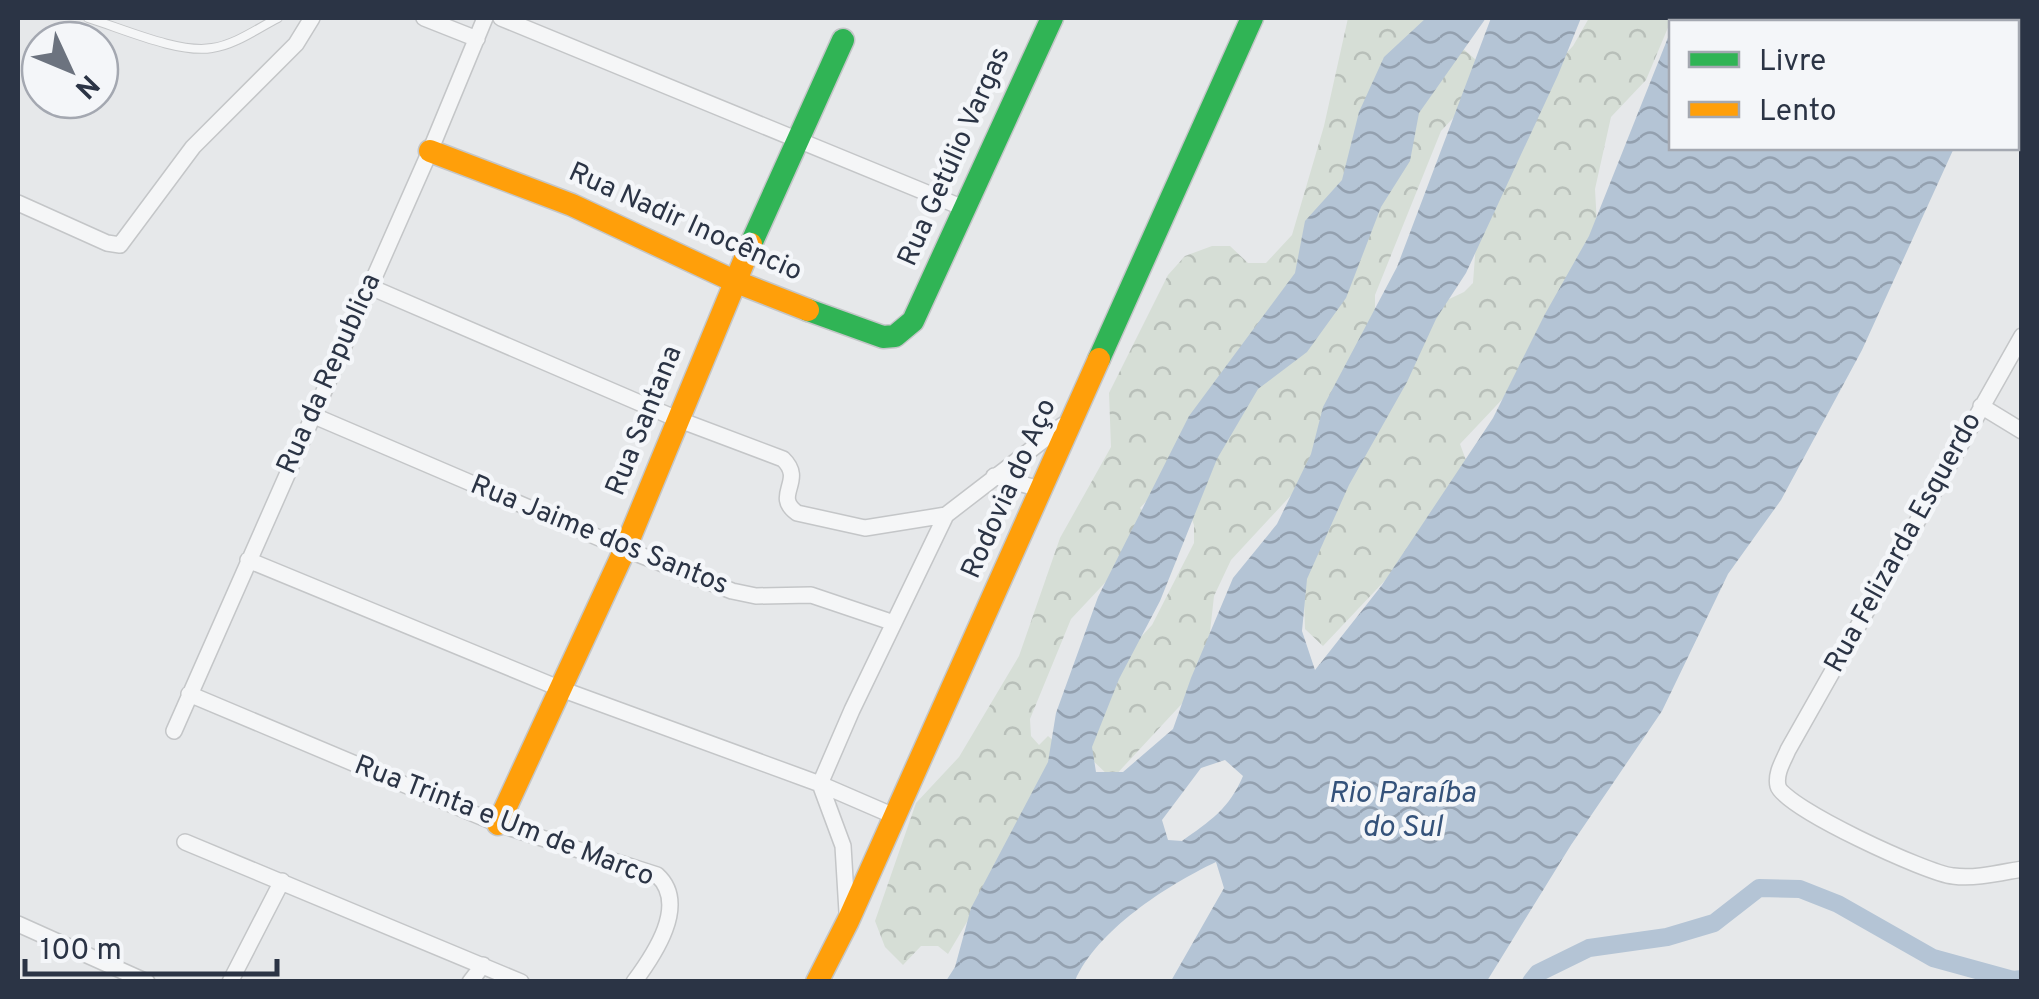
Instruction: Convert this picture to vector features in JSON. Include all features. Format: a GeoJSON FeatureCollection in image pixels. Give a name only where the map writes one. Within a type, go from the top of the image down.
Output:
{"type":"FeatureCollection","features":[{"type":"Feature","properties":{"kind":"main road","name":"Rua Getúlio Vargas"},"geometry":{"type":"LineString","coordinates":[[913,321],[1052,18]]}},
{"type":"Feature","properties":{"kind":"main road","name":"Rodovia do Aço"},"geometry":{"type":"LineString","coordinates":[[817,982],[1043,490],[1252,18]]}},
{"type":"Feature","properties":{"kind":"main road","name":"Rua Santana"},"geometry":{"type":"LineString","coordinates":[[498,824],[624,549],[734,281],[843,40]]}},
{"type":"Feature","properties":{"kind":"main road","name":"Rua Nadir Inocêncio"},"geometry":{"type":"LineString","coordinates":[[430,151],[572,205],[734,281],[884,336],[895,336],[913,321]]}},
{"type":"Feature","properties":{"kind":"street"},"geometry":{"type":"LineString","coordinates":[[18,204],[120,245],[193,147],[296,44],[312,18]]}},
{"type":"Feature","properties":{"kind":"street"},"geometry":{"type":"LineString","coordinates":[[424,18],[476,39]]}},
{"type":"Feature","properties":{"kind":"street","name":"Rua da Republica"},"geometry":{"type":"LineString","coordinates":[[174,731],[485,18]]}},
{"type":"Feature","properties":{"kind":"street"},"geometry":{"type":"LineString","coordinates":[[501,18],[966,209]]}},
{"type":"Feature","properties":{"kind":"street"},"geometry":{"type":"LineString","coordinates":[[368,286],[677,419],[783,459],[792,467],[794,476],[786,499],[797,512],[865,528],[946,515]]}},
{"type":"Feature","properties":{"kind":"street","name":"Rua Felizarda Esquerdo"},"geometry":{"type":"LineString","coordinates":[[2022,336],[1778,773],[1783,795],[1929,872],[1956,877],[2022,869]]}},
{"type":"Feature","properties":{"kind":"street"},"geometry":{"type":"LineString","coordinates":[[1981,406],[2022,431]]}},
{"type":"Feature","properties":{"kind":"street"},"geometry":{"type":"LineString","coordinates":[[848,921],[843,846],[820,784],[946,515],[1077,414]]}},
{"type":"Feature","properties":{"kind":"street","name":"Rua Jaime dos Santos"},"geometry":{"type":"LineString","coordinates":[[312,415],[624,549],[745,595],[811,594],[894,623]]}},
{"type":"Feature","properties":{"kind":"street"},"geometry":{"type":"LineString","coordinates":[[994,476],[1043,490]]}},
{"type":"Feature","properties":{"kind":"street"},"geometry":{"type":"LineString","coordinates":[[248,560],[561,689],[820,784],[894,816]]}},
{"type":"Feature","properties":{"kind":"street","name":"Rua Trinta e Um de Marco"},"geometry":{"type":"LineString","coordinates":[[189,694],[498,824],[657,876],[671,899],[669,918],[634,982]]}},
{"type":"Feature","properties":{"kind":"street"},"geometry":{"type":"LineString","coordinates":[[185,842],[521,982]]}},
{"type":"Feature","properties":{"kind":"street"},"geometry":{"type":"LineString","coordinates":[[230,982],[282,881]]}},
{"type":"Feature","properties":{"kind":"street"},"geometry":{"type":"LineString","coordinates":[[18,924],[147,982]]}},
{"type":"Feature","properties":{"kind":"street"},"geometry":{"type":"LineString","coordinates":[[470,982],[483,965]]}},
{"type":"Feature","properties":{"kind":"lane"},"geometry":{"type":"LineString","coordinates":[[88,18],[192,49],[227,44],[278,18]]}},
{"type":"Feature","properties":{"kind":"green space"},"geometry":{"type":"Polygon","coordinates":[[[1348,18],[1428,18],[1484,67],[1484,85],[1441,131],[1375,295],[1375,313],[1403,321],[1464,292],[1473,283],[1479,202],[1529,92],[1573,46],[1589,18],[1672,18],[1646,80],[1611,117],[1595,189],[1597,225],[1512,389],[1460,444],[1470,471],[1410,554],[1323,646],[1305,629],[1302,539],[1309,476],[1231,560],[1214,596],[1207,659],[1190,695],[1112,779],[1085,753],[1092,690],[1152,625],[1194,543],[1194,525],[1184,498],[1157,490],[1140,508],[1149,517],[1132,554],[1071,619],[1030,719],[1031,736],[1039,745],[1048,736],[1067,753],[948,954],[938,946],[921,946],[903,965],[885,947],[875,921],[916,803],[959,757],[1019,656],[1060,538],[1111,447],[1109,393],[1168,275],[1185,256],[1212,246],[1230,246],[1248,263],[1266,263],[1292,235],[1324,126],[1348,18]]]}},
{"type":"Feature","properties":{"kind":"water","name":"Rio Paraíba do Sul"},"geometry":{"type":"Polygon","coordinates":[[[1426,18],[1486,18],[1419,113],[1410,161],[1381,207],[1346,298],[1307,352],[1258,389],[1217,459],[1160,601],[1119,679],[1092,747],[1096,772],[1123,772],[1173,729],[1233,578],[1277,524],[1311,454],[1323,407],[1397,267],[1491,18],[1581,18],[1466,273],[1436,319],[1407,382],[1349,485],[1307,579],[1302,631],[1315,670],[1382,585],[1493,418],[1589,236],[1669,35],[1669,150],[1953,150],[1862,350],[1781,500],[1728,574],[1662,711],[1571,845],[1487,981],[1171,981],[1224,888],[1216,862],[1176,883],[1116,927],[1085,962],[1075,981],[946,981],[955,967],[971,908],[1048,762],[1056,713],[1098,597],[1189,416],[1295,273],[1305,221],[1342,180],[1359,112],[1384,57],[1426,18]],[[1225,760],[1201,768],[1162,820],[1168,840],[1182,841],[1232,797],[1243,776],[1225,760]]]}},
{"type":"Feature","properties":{"kind":"water"},"geometry":{"type":"Polygon","coordinates":[[[2021,18],[2021,35],[2019,40],[2019,20],[1674,20],[2021,18]]]}},
{"type":"Feature","properties":{"kind":"waterway"},"geometry":{"type":"LineString","coordinates":[[1531,982],[1538,973],[1589,948],[1667,937],[1714,923],[1759,888],[1800,889],[1838,904],[1933,958],[2013,980],[2022,979]]}},
{"type":"Feature","properties":{"kind":"traffic: fast"},"geometry":{"type":"LineString","coordinates":[[808,310],[883,337],[895,336],[913,321],[1052,18]]}},
{"type":"Feature","properties":{"kind":"traffic: fast"},"geometry":{"type":"LineString","coordinates":[[1099,359],[1252,18]]}},
{"type":"Feature","properties":{"kind":"traffic: fast"},"geometry":{"type":"LineString","coordinates":[[751,244],[843,40]]}},
{"type":"Feature","properties":{"kind":"traffic: slow"},"geometry":{"type":"LineString","coordinates":[[430,151],[572,205],[734,281],[808,310]]}},
{"type":"Feature","properties":{"kind":"traffic: slow"},"geometry":{"type":"LineString","coordinates":[[498,824],[625,549],[751,244]]}},
{"type":"Feature","properties":{"kind":"traffic: slow"},"geometry":{"type":"LineString","coordinates":[[817,982],[848,921],[1099,359]]}}]}
